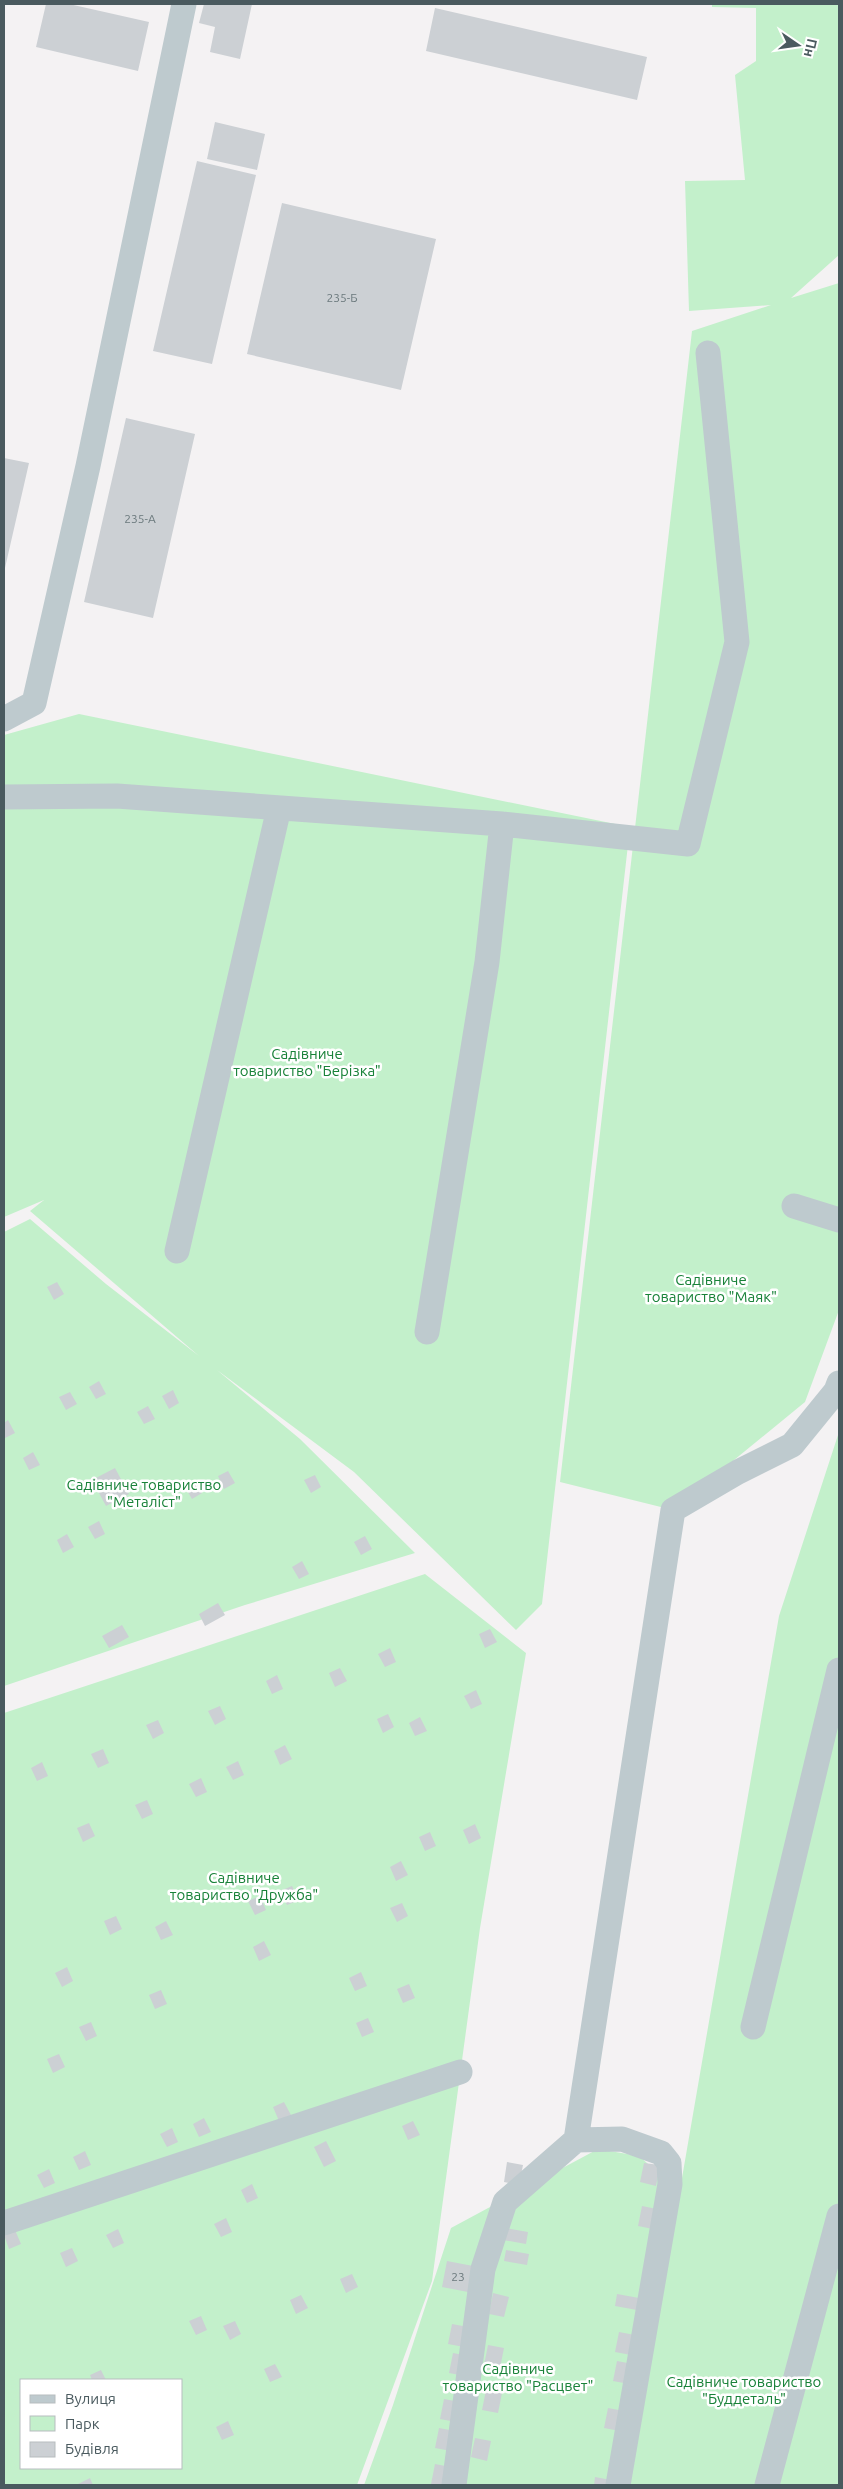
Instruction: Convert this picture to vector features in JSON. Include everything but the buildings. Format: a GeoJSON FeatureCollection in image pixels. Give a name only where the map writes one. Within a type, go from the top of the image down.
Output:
{"type":"FeatureCollection","features":[{"type":"Feature","properties":{"kind":"lane"},"geometry":{"type":"LineString","coordinates":[[4,719],[34,702],[88,466],[184,4]]}},
{"type":"Feature","properties":{"kind":"lane"},"geometry":{"type":"LineString","coordinates":[[4,796],[117,796],[502,824],[688,844],[737,642],[708,354]]}},
{"type":"Feature","properties":{"kind":"lane"},"geometry":{"type":"LineString","coordinates":[[178,1251],[279,808]]}},
{"type":"Feature","properties":{"kind":"lane"},"geometry":{"type":"LineString","coordinates":[[427,1332],[487,962],[502,824]]}},
{"type":"Feature","properties":{"kind":"lane"},"geometry":{"type":"LineString","coordinates":[[794,1206],[839,1220]]}},
{"type":"Feature","properties":{"kind":"lane"},"geometry":{"type":"LineString","coordinates":[[576,2140],[673,1510],[738,1472],[792,1445],[836,1391],[839,1383]]}},
{"type":"Feature","properties":{"kind":"lane"},"geometry":{"type":"LineString","coordinates":[[754,2027],[839,1670]]}},
{"type":"Feature","properties":{"kind":"lane"},"geometry":{"type":"LineString","coordinates":[[4,2223],[460,2072]]}},
{"type":"Feature","properties":{"kind":"lane"},"geometry":{"type":"LineString","coordinates":[[454,2485],[483,2269],[505,2202],[576,2140],[622,2139],[661,2153],[669,2163],[670,2184],[618,2485]]}},
{"type":"Feature","properties":{"kind":"lane"},"geometry":{"type":"LineString","coordinates":[[767,2485],[839,2216]]}},
{"type":"Feature","properties":{"kind":"green space","name":"Садівниче товариство \"Маяк\""},"geometry":{"type":"Polygon","coordinates":[[[712,4],[839,4],[839,255],[791,298],[839,283],[839,1310],[805,1402],[673,1510],[560,1482],[692,331],[771,305],[689,311],[685,181],[745,180],[735,75],[756,61],[756,8],[712,7],[712,4]]]}},
{"type":"Feature","properties":{"kind":"green space","name":"Садівниче товариство \"Берізка\""},"geometry":{"type":"Polygon","coordinates":[[[79,714],[630,827],[542,1604],[516,1630],[354,1472],[217,1370],[300,1439],[415,1553],[245,1605],[4,1686],[4,1232],[30,1219],[106,1284],[199,1356],[30,1211],[44,1200],[4,1217],[4,735],[79,714]]]}},
{"type":"Feature","properties":{"kind":"green space","name":"Садівниче товариство \"Буддеталь\""},"geometry":{"type":"Polygon","coordinates":[[[839,1432],[839,2485],[629,2485],[779,1616],[839,1432]]]}},
{"type":"Feature","properties":{"kind":"green space","name":"Садівниче товариство \"Дружба\""},"geometry":{"type":"Polygon","coordinates":[[[425,1574],[526,1653],[480,1928],[432,2281],[357,2485],[4,2485],[4,1713],[425,1574]]]}},
{"type":"Feature","properties":{"kind":"green space","name":"Садівниче товариство \"Расцвет\""},"geometry":{"type":"Polygon","coordinates":[[[598,2149],[639,2156],[664,2178],[610,2485],[364,2485],[393,2405],[451,2228],[598,2149]]]}},
{"type":"Feature","properties":{"kind":"park label","name":"Садівниче товариство \"Металіст\""},"geometry":{"type":"Point","coordinates":[144,1492]}}]}
